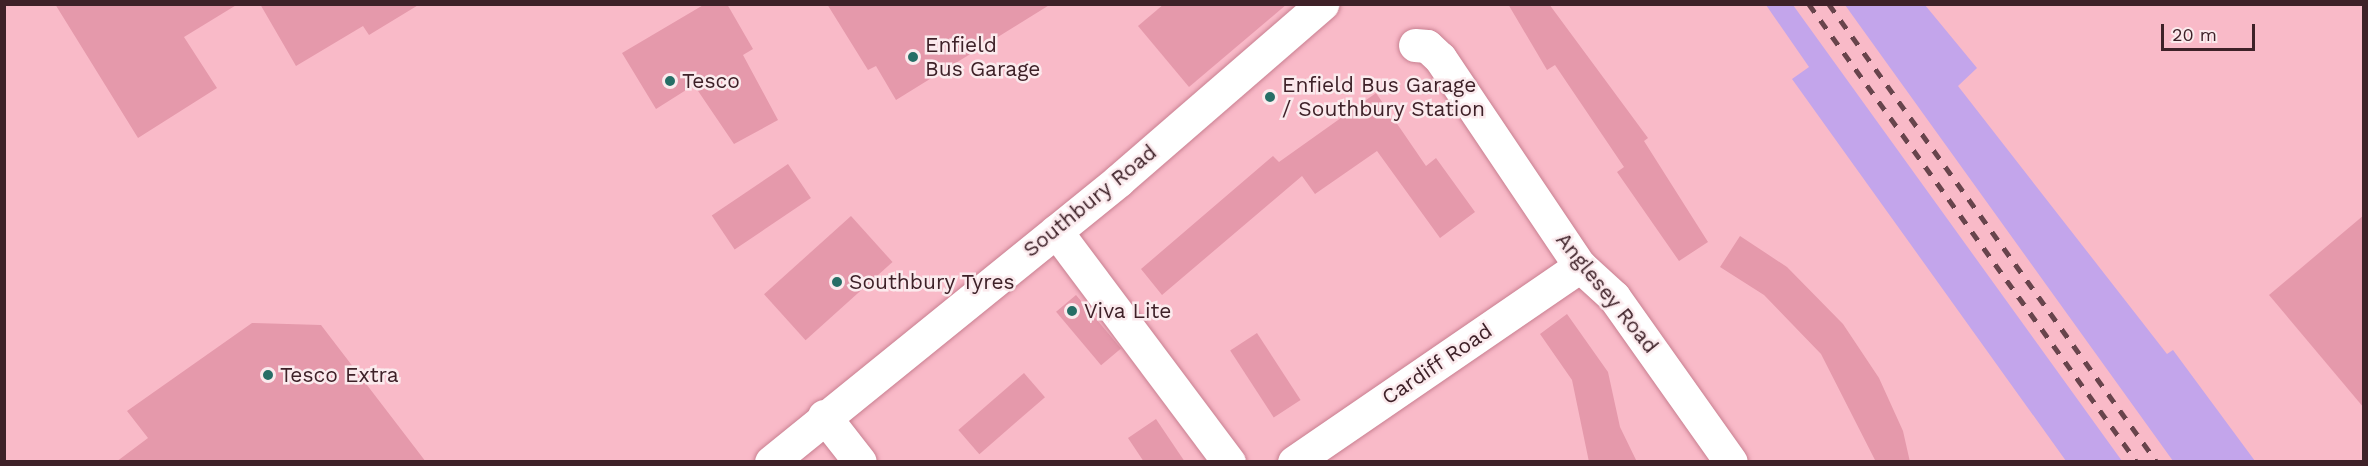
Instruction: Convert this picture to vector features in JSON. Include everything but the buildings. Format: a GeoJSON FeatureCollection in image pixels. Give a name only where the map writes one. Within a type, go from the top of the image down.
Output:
{"type":"FeatureCollection","features":[{"type":"Feature","properties":{"kind":"street","name":"Southbury Road"},"geometry":{"type":"LineString","coordinates":[[771,462],[824,416],[1056,231],[1322,4]]}},
{"type":"Feature","properties":{"kind":"street","name":"Anglesey Road"},"geometry":{"type":"LineString","coordinates":[[1416,45],[1427,46],[1440,58],[1580,266],[1614,297],[1731,462]]}},
{"type":"Feature","properties":{"kind":"street"},"geometry":{"type":"LineString","coordinates":[[1056,231],[1229,462]]}},
{"type":"Feature","properties":{"kind":"street","name":"Cardiff Road"},"geometry":{"type":"LineString","coordinates":[[1294,462],[1580,266]]}},
{"type":"Feature","properties":{"kind":"street"},"geometry":{"type":"LineString","coordinates":[[824,416],[860,462]]}},
{"type":"Feature","properties":{"kind":"shaded area"},"geometry":{"type":"Polygon","coordinates":[[[1766,5],[1793,5],[2122,461],[2066,461],[1792,79],[1809,67],[1766,5]]]}},
{"type":"Feature","properties":{"kind":"shaded area"},"geometry":{"type":"Polygon","coordinates":[[[1845,5],[1925,5],[1977,68],[1958,86],[2167,354],[2173,350],[2255,461],[2173,461],[1845,5]]]}},
{"type":"Feature","properties":{"kind":"railway"},"geometry":{"type":"LineString","coordinates":[[1809,4],[2137,462]]}},
{"type":"Feature","properties":{"kind":"railway"},"geometry":{"type":"LineString","coordinates":[[1829,4],[2157,462]]}},
{"type":"Feature","properties":{"kind":"place","name":"Enfield Bus Garage"},"geometry":{"type":"Point","coordinates":[913,57]}},
{"type":"Feature","properties":{"kind":"place","name":"Tesco"},"geometry":{"type":"Point","coordinates":[670,81]}},
{"type":"Feature","properties":{"kind":"place","name":"Enfield Bus Garage / Southbury Station"},"geometry":{"type":"Point","coordinates":[1270,97]}},
{"type":"Feature","properties":{"kind":"place","name":"Southbury Tyres"},"geometry":{"type":"Point","coordinates":[837,282]}},
{"type":"Feature","properties":{"kind":"place","name":"Viva Lite"},"geometry":{"type":"Point","coordinates":[1072,311]}},
{"type":"Feature","properties":{"kind":"place","name":"Tesco Extra"},"geometry":{"type":"Point","coordinates":[268,375]}}]}
